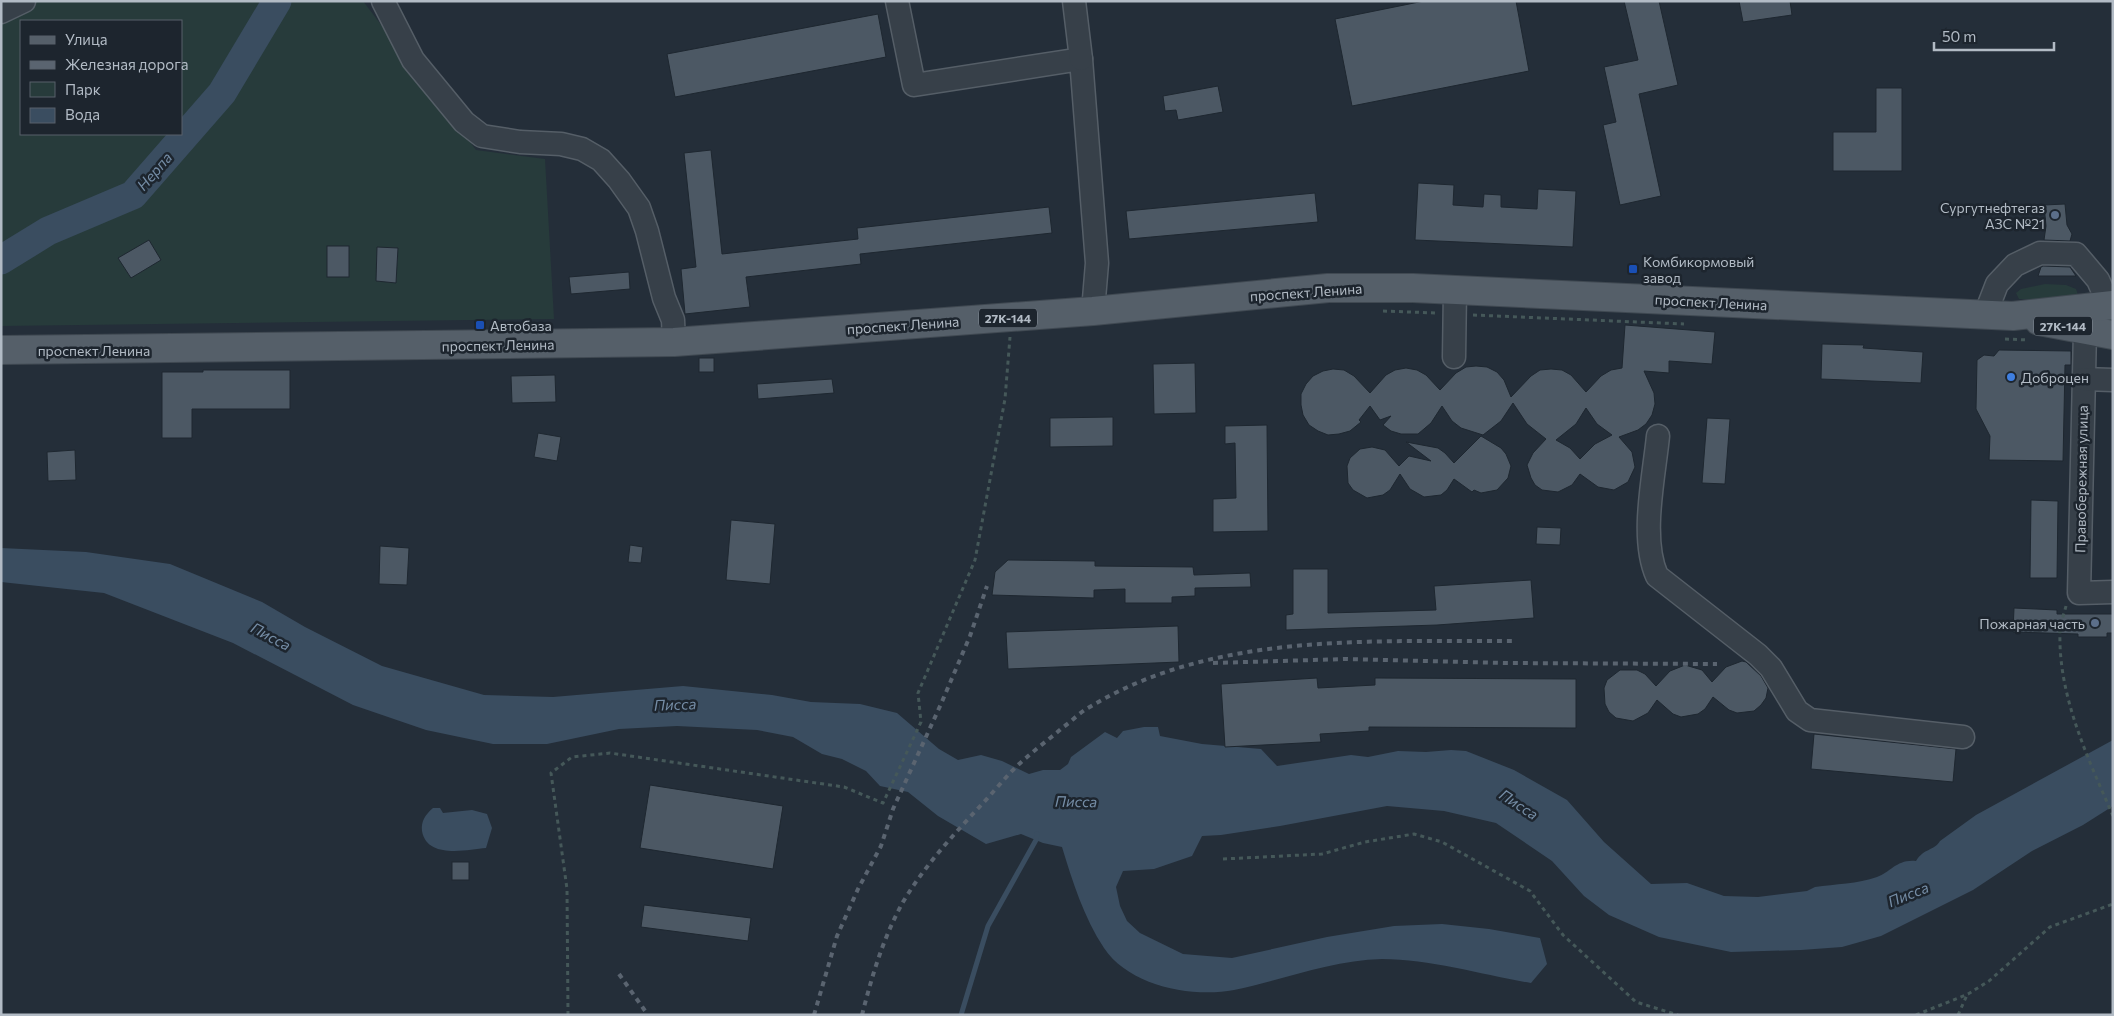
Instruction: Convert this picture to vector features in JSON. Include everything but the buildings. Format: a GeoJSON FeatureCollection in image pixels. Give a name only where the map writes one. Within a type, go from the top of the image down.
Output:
{"type":"FeatureCollection","features":[{"type":"Feature","properties":{"kind":"main road","name":"проспект Ленина"},"geometry":{"type":"LineString","coordinates":[[1,350],[674,342],[1012,318],[1328,288],[1454,302],[1984,315],[2006,327],[2085,331],[2113,335]]}},
{"type":"Feature","properties":{"kind":"main road","name":"проспект Ленина"},"geometry":{"type":"LineString","coordinates":[[2006,327],[2111,305]]}},
{"type":"Feature","properties":{"kind":"lane"},"geometry":{"type":"LineString","coordinates":[[1,12],[24,1]]}},
{"type":"Feature","properties":{"kind":"lane"},"geometry":{"type":"LineString","coordinates":[[383,1],[413,60],[464,122],[482,136],[520,142],[561,144],[582,149],[601,160],[619,180],[639,208],[647,231],[664,298],[673,320],[674,342]]}},
{"type":"Feature","properties":{"kind":"lane"},"geometry":{"type":"LineString","coordinates":[[897,1],[914,86],[1081,59]]}},
{"type":"Feature","properties":{"kind":"lane"},"geometry":{"type":"LineString","coordinates":[[1074,1],[1081,59],[1097,263],[1093,311]]}},
{"type":"Feature","properties":{"kind":"lane"},"geometry":{"type":"LineString","coordinates":[[1984,315],[1997,284],[2015,265],[2040,253],[2076,254],[2098,280],[2111,305]]}},
{"type":"Feature","properties":{"kind":"lane"},"geometry":{"type":"LineString","coordinates":[[1454,302],[1454,357]]}},
{"type":"Feature","properties":{"kind":"lane","name":"Правобережная улица"},"geometry":{"type":"LineString","coordinates":[[2079,593],[2085,331]]}},
{"type":"Feature","properties":{"kind":"lane"},"geometry":{"type":"LineString","coordinates":[[2083,379],[2113,380]]}},
{"type":"Feature","properties":{"kind":"lane"},"geometry":{"type":"LineString","coordinates":[[1658,436],[1649,542],[1651,562],[1657,576],[1771,668],[1796,711],[1810,720],[1963,737]]}},
{"type":"Feature","properties":{"kind":"lane"},"geometry":{"type":"LineString","coordinates":[[2079,593],[2113,592]]}},
{"type":"Feature","properties":{"kind":"path"},"geometry":{"type":"LineString","coordinates":[[1378,311],[1454,302],[1693,324]]}},
{"type":"Feature","properties":{"kind":"path"},"geometry":{"type":"LineString","coordinates":[[568,1015],[567,889],[552,773],[572,757],[610,753],[745,772],[844,787],[883,803],[920,722],[918,693],[975,560],[1005,399],[1012,318]]}},
{"type":"Feature","properties":{"kind":"path"},"geometry":{"type":"LineString","coordinates":[[2006,327],[2037,341]]}},
{"type":"Feature","properties":{"kind":"path"},"geometry":{"type":"LineString","coordinates":[[2079,593],[2068,596],[2060,631],[2064,678],[2080,739],[2113,816]]}},
{"type":"Feature","properties":{"kind":"path"},"geometry":{"type":"LineString","coordinates":[[1223,859],[1322,854],[1365,842],[1414,834],[1442,842],[1530,891],[1563,935],[1636,1002],[1678,1015]]}},
{"type":"Feature","properties":{"kind":"path"},"geometry":{"type":"LineString","coordinates":[[1916,1015],[1968,994],[1989,981],[2050,927],[2113,904]]}},
{"type":"Feature","properties":{"kind":"path"},"geometry":{"type":"LineString","coordinates":[[1958,1015],[1968,994]]}},
{"type":"Feature","properties":{"kind":"green space"},"geometry":{"type":"Polygon","coordinates":[[[1,1],[363,1],[476,150],[545,159],[554,319],[1,326],[1,1]]]}},
{"type":"Feature","properties":{"kind":"green space"},"geometry":{"type":"Polygon","coordinates":[[[2045,284],[2066,285],[2076,289],[2078,295],[2066,300],[2019,299],[2016,293],[2021,289],[2045,284]]]}},
{"type":"Feature","properties":{"kind":"water","name":"Писса"},"geometry":{"type":"Polygon","coordinates":[[[1,548],[86,552],[170,564],[262,602],[305,627],[382,666],[484,695],[553,697],[683,686],[772,695],[811,702],[860,704],[897,713],[939,749],[958,760],[981,755],[1002,761],[1029,774],[1043,770],[1060,770],[1068,764],[1071,757],[1105,732],[1117,738],[1123,731],[1144,727],[1158,727],[1160,736],[1202,744],[1261,749],[1277,766],[1351,755],[1368,757],[1398,751],[1466,751],[1514,770],[1567,800],[1604,842],[1651,884],[1687,883],[1724,896],[1758,897],[1807,891],[1815,887],[1854,882],[1882,875],[1899,864],[1916,861],[1922,854],[1935,847],[1940,841],[1976,815],[2113,740],[2113,806],[2083,825],[2032,851],[1973,890],[1881,936],[1842,947],[1801,950],[1731,952],[1659,937],[1609,915],[1584,896],[1552,861],[1496,823],[1444,811],[1387,806],[1280,826],[1202,836],[1192,856],[1154,869],[1123,871],[1116,887],[1120,906],[1127,921],[1140,933],[1183,954],[1232,958],[1327,937],[1394,926],[1442,924],[1489,929],[1540,938],[1547,964],[1531,983],[1438,964],[1382,959],[1345,963],[1234,990],[1199,992],[1181,990],[1145,980],[1129,972],[1115,961],[1104,948],[1074,886],[1062,847],[1043,843],[1021,834],[986,844],[938,816],[908,792],[880,786],[866,771],[842,759],[822,754],[793,737],[757,730],[677,726],[619,729],[547,744],[493,744],[426,730],[353,705],[233,643],[104,593],[1,582],[1,548]]]}},
{"type":"Feature","properties":{"kind":"water"},"geometry":{"type":"Polygon","coordinates":[[[433,808],[440,808],[443,813],[472,810],[487,814],[492,828],[486,848],[448,851],[431,846],[425,840],[422,824],[424,818],[433,808]]]}},
{"type":"Feature","properties":{"kind":"waterway","name":"Нерпа"},"geometry":{"type":"LineString","coordinates":[[1,260],[48,231],[133,195],[222,93],[277,1]]}},
{"type":"Feature","properties":{"kind":"waterway"},"geometry":{"type":"LineString","coordinates":[[961,1015],[988,926],[1036,840],[1037,834]]}},
{"type":"Feature","properties":{"kind":"railway"},"geometry":{"type":"LineString","coordinates":[[814,1015],[837,936],[858,889],[881,846],[893,809],[970,636],[987,586]]}},
{"type":"Feature","properties":{"kind":"railway"},"geometry":{"type":"LineString","coordinates":[[862,1015],[884,943],[903,902],[921,875],[951,838],[1016,767],[1088,708],[1137,683],[1188,665],[1241,653],[1295,646],[1350,642],[1513,641]]}},
{"type":"Feature","properties":{"kind":"railway"},"geometry":{"type":"LineString","coordinates":[[1213,663],[1347,659],[1503,663],[1717,664]]}},
{"type":"Feature","properties":{"kind":"railway"},"geometry":{"type":"LineString","coordinates":[[619,974],[648,1015]]}},
{"type":"Feature","properties":{"kind":"place","name":"Сургутнефтегаз АЗС №21"},"geometry":{"type":"Point","coordinates":[2055,215]}},
{"type":"Feature","properties":{"kind":"place","name":"Комбикормовый завод"},"geometry":{"type":"Point","coordinates":[1633,269]}},
{"type":"Feature","properties":{"kind":"place","name":"Автобаза"},"geometry":{"type":"Point","coordinates":[480,325]}},
{"type":"Feature","properties":{"kind":"place","name":"Доброцен"},"geometry":{"type":"Point","coordinates":[2011,377]}},
{"type":"Feature","properties":{"kind":"place","name":"Пожарная часть"},"geometry":{"type":"Point","coordinates":[2095,623]}}]}
